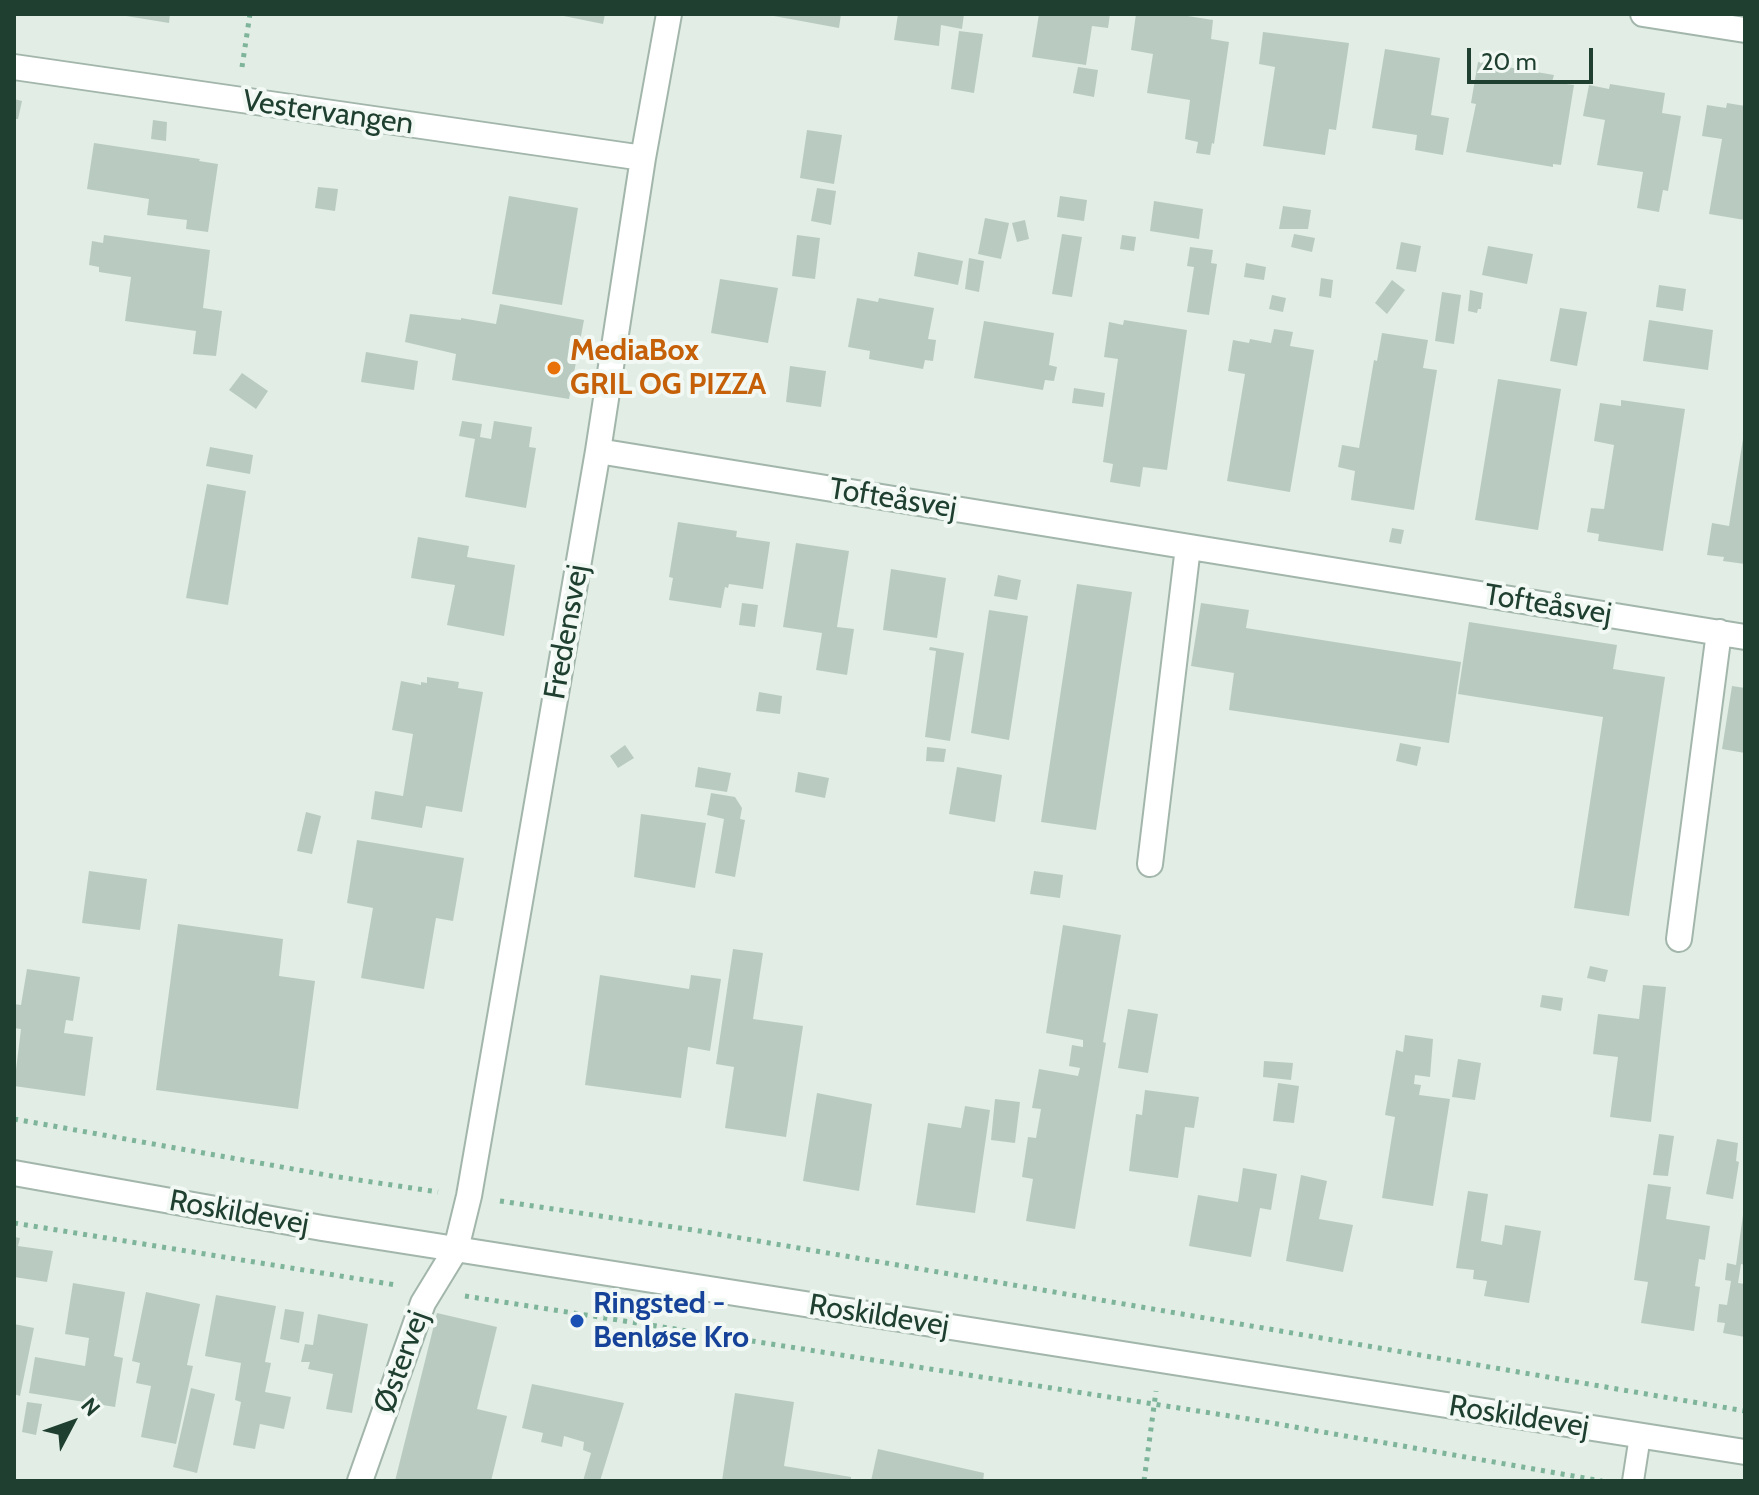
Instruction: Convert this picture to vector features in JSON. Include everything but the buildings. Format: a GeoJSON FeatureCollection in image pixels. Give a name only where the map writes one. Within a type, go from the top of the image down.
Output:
{"type":"FeatureCollection","features":[{"type":"Feature","properties":{"kind":"street","name":"Fredensvej"},"geometry":{"type":"LineString","coordinates":[[456,1249],[469,1196],[598,451],[643,158],[669,14]]}},
{"type":"Feature","properties":{"kind":"street"},"geometry":{"type":"LineString","coordinates":[[1643,14],[1745,30]]}},
{"type":"Feature","properties":{"kind":"street","name":"Vestervangen"},"geometry":{"type":"LineString","coordinates":[[14,67],[643,158]]}},
{"type":"Feature","properties":{"kind":"street","name":"Tofteåsvej"},"geometry":{"type":"LineString","coordinates":[[598,451],[1745,637]]}},
{"type":"Feature","properties":{"kind":"street"},"geometry":{"type":"LineString","coordinates":[[1150,864],[1188,547]]}},
{"type":"Feature","properties":{"kind":"street"},"geometry":{"type":"LineString","coordinates":[[1679,939],[1719,632]]}},
{"type":"Feature","properties":{"kind":"street","name":"Roskildevej"},"geometry":{"type":"LineString","coordinates":[[14,1173],[322,1228],[1745,1452]]}},
{"type":"Feature","properties":{"kind":"street","name":"Østervej"},"geometry":{"type":"LineString","coordinates":[[360,1481],[429,1290],[456,1249]]}},
{"type":"Feature","properties":{"kind":"lane"},"geometry":{"type":"LineString","coordinates":[[1633,1481],[1640,1436]]}},
{"type":"Feature","properties":{"kind":"path"},"geometry":{"type":"LineString","coordinates":[[238,99],[250,14]]}},
{"type":"Feature","properties":{"kind":"path"},"geometry":{"type":"LineString","coordinates":[[14,1119],[332,1176],[700,1231],[1745,1411]]}},
{"type":"Feature","properties":{"kind":"path"},"geometry":{"type":"LineString","coordinates":[[14,1223],[1154,1405],[1602,1481]]}},
{"type":"Feature","properties":{"kind":"path"},"geometry":{"type":"LineString","coordinates":[[1144,1481],[1160,1360]]}},
{"type":"Feature","properties":{"kind":"place","name":"MediaBox GRIL OG PIZZA"},"geometry":{"type":"Point","coordinates":[554,368]}},
{"type":"Feature","properties":{"kind":"place","name":"Ringsted - Benløse Kro"},"geometry":{"type":"Point","coordinates":[577,1321]}}]}
